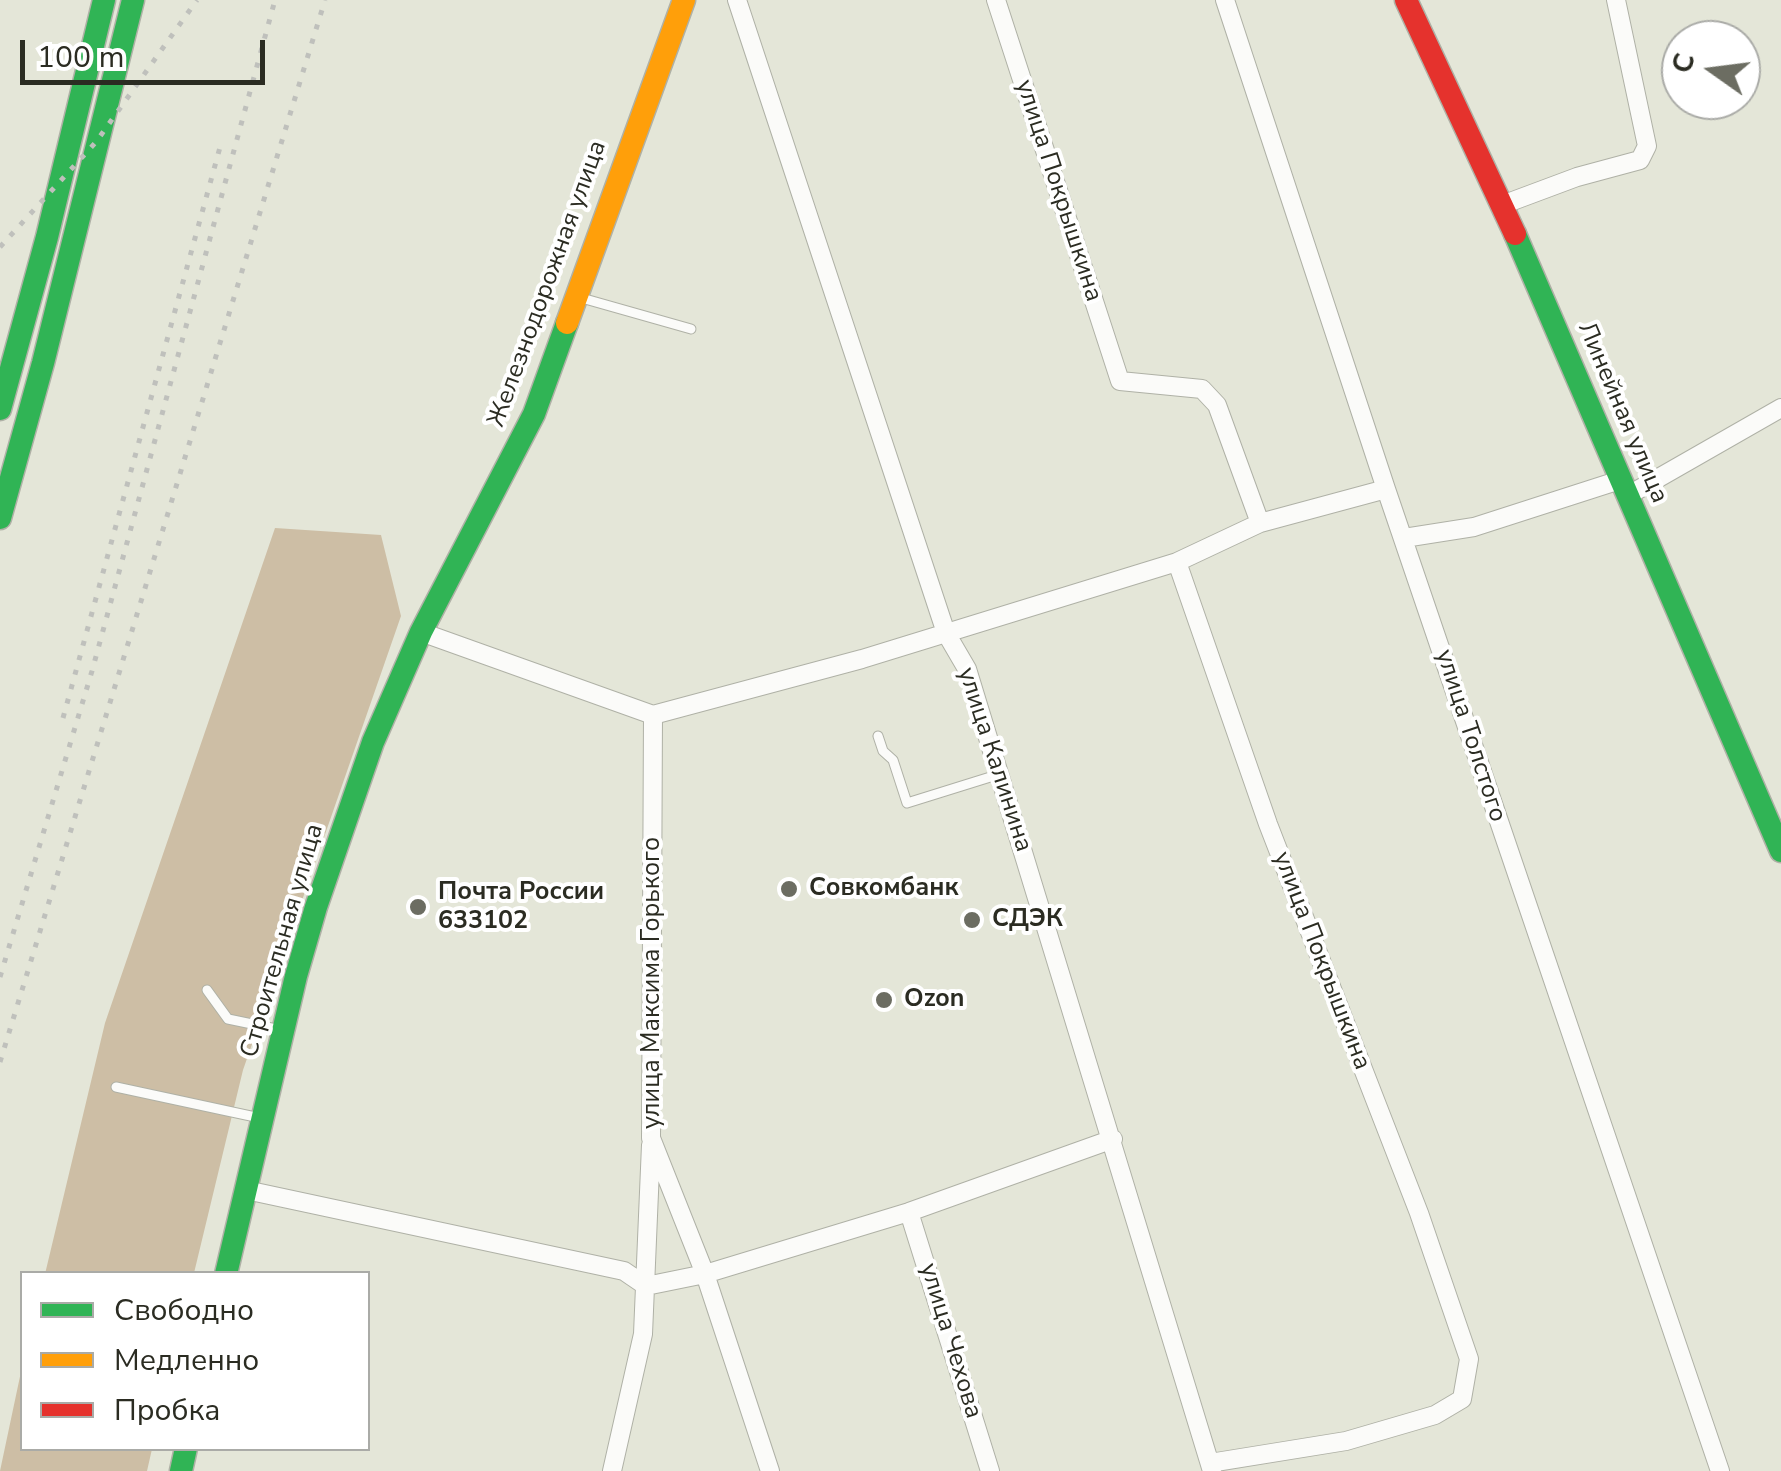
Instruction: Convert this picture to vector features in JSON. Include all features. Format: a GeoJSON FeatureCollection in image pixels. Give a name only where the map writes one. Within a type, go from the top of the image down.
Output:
{"type":"FeatureCollection","features":[{"type":"Feature","properties":{"kind":"main road"},"geometry":{"type":"LineString","coordinates":[[0,410],[47,237],[104,0]]}},
{"type":"Feature","properties":{"kind":"main road"},"geometry":{"type":"LineString","coordinates":[[0,518],[44,363],[133,0]]}},
{"type":"Feature","properties":{"kind":"main road","name":"Железнодорожная улица"},"geometry":{"type":"LineString","coordinates":[[420,632],[534,414],[684,0]]}},
{"type":"Feature","properties":{"kind":"main road","name":"Линейная улица"},"geometry":{"type":"LineString","coordinates":[[1406,0],[1502,205],[1781,851]]}},
{"type":"Feature","properties":{"kind":"main road","name":"Строительная улица"},"geometry":{"type":"LineString","coordinates":[[227,1271],[316,907],[373,742],[420,632]]}},
{"type":"Feature","properties":{"kind":"street","name":"улица Калинина"},"geometry":{"type":"LineString","coordinates":[[737,0],[946,633],[968,669],[1211,1467]]}},
{"type":"Feature","properties":{"kind":"street","name":"улица Покрышкина"},"geometry":{"type":"LineString","coordinates":[[996,0],[1120,381],[1202,389],[1216,406],[1260,524]]}},
{"type":"Feature","properties":{"kind":"street","name":"улица Толстого"},"geometry":{"type":"LineString","coordinates":[[1225,0],[1386,489],[1720,1471]]}},
{"type":"Feature","properties":{"kind":"street"},"geometry":{"type":"LineString","coordinates":[[1502,205],[1640,160],[1647,146],[1616,0]]}},
{"type":"Feature","properties":{"kind":"street"},"geometry":{"type":"LineString","coordinates":[[1404,538],[1474,527],[1624,488],[1781,408]]}},
{"type":"Feature","properties":{"kind":"street"},"geometry":{"type":"LineString","coordinates":[[420,632],[652,715],[862,660],[1177,562],[1260,524],[1386,489]]}},
{"type":"Feature","properties":{"kind":"street","name":"улица Покрышкина"},"geometry":{"type":"LineString","coordinates":[[1177,562],[1268,824],[1420,1214],[1469,1359],[1462,1399],[1435,1414],[1346,1442],[1211,1467]]}},
{"type":"Feature","properties":{"kind":"street","name":"улица Максима Горького"},"geometry":{"type":"LineString","coordinates":[[652,715],[652,1138],[704,1274],[770,1471]]}},
{"type":"Feature","properties":{"kind":"street"},"geometry":{"type":"LineString","coordinates":[[612,1471],[643,1334],[652,1138]]}},
{"type":"Feature","properties":{"kind":"street"},"geometry":{"type":"LineString","coordinates":[[246,1190],[624,1271],[646,1286],[704,1274],[909,1212],[1113,1139]]}},
{"type":"Feature","properties":{"kind":"street","name":"улица Чехова"},"geometry":{"type":"LineString","coordinates":[[909,1212],[990,1471]]}},
{"type":"Feature","properties":{"kind":"lane"},"geometry":{"type":"LineString","coordinates":[[576,296],[691,329]]}},
{"type":"Feature","properties":{"kind":"lane"},"geometry":{"type":"LineString","coordinates":[[878,736],[883,752],[893,760],[908,803],[1000,774]]}},
{"type":"Feature","properties":{"kind":"lane"},"geometry":{"type":"LineString","coordinates":[[207,990],[228,1019],[284,1030]]}},
{"type":"Feature","properties":{"kind":"lane"},"geometry":{"type":"LineString","coordinates":[[116,1086],[263,1118]]}},
{"type":"Feature","properties":{"kind":"shaded area"},"geometry":{"type":"Polygon","coordinates":[[[275,528],[381,535],[401,616],[243,1070],[194,1271],[46,1271],[105,1023],[275,528]]]}},
{"type":"Feature","properties":{"kind":"shaded area"},"geometry":{"type":"Polygon","coordinates":[[[20,1376],[20,1451],[152,1451],[147,1471],[0,1471],[20,1376]]]}},
{"type":"Feature","properties":{"kind":"railway"},"geometry":{"type":"LineString","coordinates":[[0,247],[96,142],[197,0]]}},
{"type":"Feature","properties":{"kind":"railway"},"geometry":{"type":"LineString","coordinates":[[0,977],[92,671],[275,0]]}},
{"type":"Feature","properties":{"kind":"railway"},"geometry":{"type":"LineString","coordinates":[[0,1062],[325,0]]}},
{"type":"Feature","properties":{"kind":"railway"},"geometry":{"type":"LineString","coordinates":[[63,718],[222,140]]}},
{"type":"Feature","properties":{"kind":"traffic: fast"},"geometry":{"type":"LineString","coordinates":[[0,409],[47,237],[104,0]]}},
{"type":"Feature","properties":{"kind":"traffic: fast"},"geometry":{"type":"LineString","coordinates":[[0,518],[43,363],[133,0]]}},
{"type":"Feature","properties":{"kind":"traffic: fast"},"geometry":{"type":"LineString","coordinates":[[1515,234],[1781,851]]}},
{"type":"Feature","properties":{"kind":"traffic: fast"},"geometry":{"type":"LineString","coordinates":[[227,1271],[296,976],[373,742],[421,632],[534,414],[567,323]]}},
{"type":"Feature","properties":{"kind":"traffic: fast"},"geometry":{"type":"LineString","coordinates":[[181,1471],[185,1451]]}},
{"type":"Feature","properties":{"kind":"traffic: slow"},"geometry":{"type":"LineString","coordinates":[[567,323],[684,0]]}},
{"type":"Feature","properties":{"kind":"traffic: jam"},"geometry":{"type":"LineString","coordinates":[[1406,0],[1515,234]]}},
{"type":"Feature","properties":{"kind":"place","name":"Совкомбанк"},"geometry":{"type":"Point","coordinates":[789,889]}},
{"type":"Feature","properties":{"kind":"place","name":"Почта России 633102"},"geometry":{"type":"Point","coordinates":[418,907]}},
{"type":"Feature","properties":{"kind":"place","name":"СДЭК"},"geometry":{"type":"Point","coordinates":[972,920]}},
{"type":"Feature","properties":{"kind":"place","name":"Ozon"},"geometry":{"type":"Point","coordinates":[884,1000]}}]}
